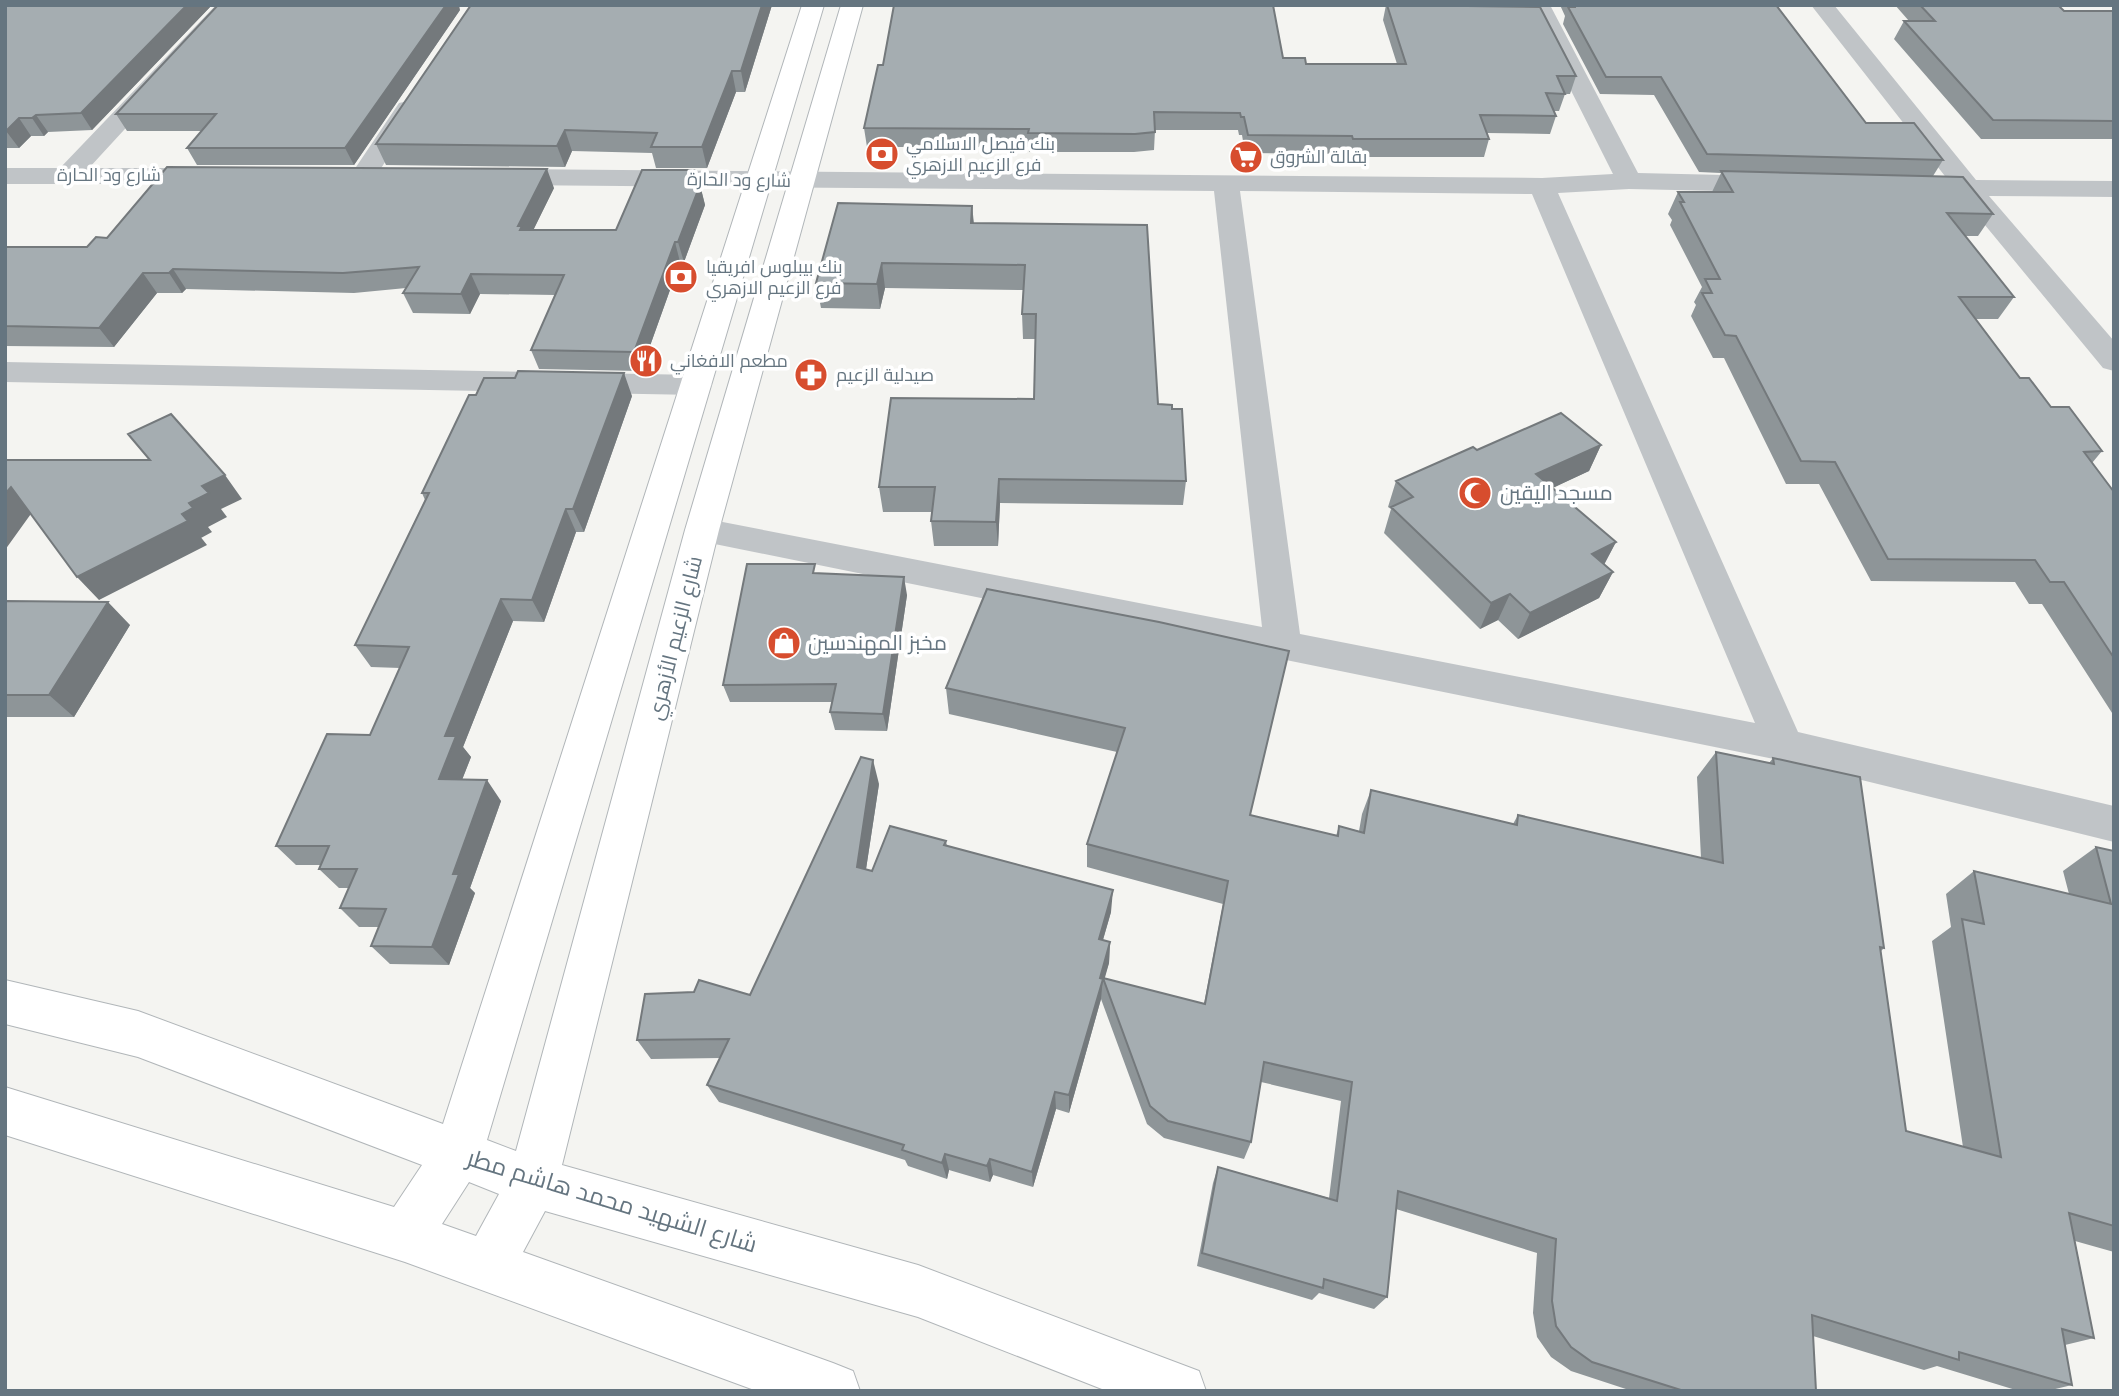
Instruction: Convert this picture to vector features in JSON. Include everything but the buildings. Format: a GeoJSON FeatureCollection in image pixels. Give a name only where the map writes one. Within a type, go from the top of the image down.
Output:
{"type":"FeatureCollection","features":[{"type":"Feature","properties":{"kind":"main road"},"geometry":{"type":"LineString","coordinates":[[405,1236],[458,1154],[813,5]]}},
{"type":"Feature","properties":{"kind":"main road","name":"شارع الزعيم الأزهري"},"geometry":{"type":"LineString","coordinates":[[488,1265],[533,1182],[702,530],[852,5]]}},
{"type":"Feature","properties":{"kind":"main road","name":"شارع الشهيد محمد هاشم مطر"},"geometry":{"type":"LineString","coordinates":[[5,1002],[138,1034],[533,1182],[918,1291],[1179,1391]]}},
{"type":"Feature","properties":{"kind":"main road"},"geometry":{"type":"LineString","coordinates":[[5,1111],[405,1236],[833,1391]]}},
{"type":"Feature","properties":{"kind":"street"},"geometry":{"type":"LineString","coordinates":[[68,175],[228,5]]}},
{"type":"Feature","properties":{"kind":"street"},"geometry":{"type":"LineString","coordinates":[[1539,5],[1629,181]]}},
{"type":"Feature","properties":{"kind":"street"},"geometry":{"type":"LineString","coordinates":[[1822,5],[1969,189],[2114,361]]}},
{"type":"Feature","properties":{"kind":"street"},"geometry":{"type":"LineString","coordinates":[[363,176],[424,85]]}},
{"type":"Feature","properties":{"kind":"street","name":"شارع ود الحارة"},"geometry":{"type":"LineString","coordinates":[[5,176],[242,176]]}},
{"type":"Feature","properties":{"kind":"street"},"geometry":{"type":"LineString","coordinates":[[336,176],[390,176]]}},
{"type":"Feature","properties":{"kind":"street","name":"شارع ود الحارة"},"geometry":{"type":"LineString","coordinates":[[472,177],[1542,186],[1629,181],[1792,185]]}},
{"type":"Feature","properties":{"kind":"street"},"geometry":{"type":"LineString","coordinates":[[1226,184],[1283,646]]}},
{"type":"Feature","properties":{"kind":"street"},"geometry":{"type":"LineString","coordinates":[[1542,186],[1784,745]]}},
{"type":"Feature","properties":{"kind":"street"},"geometry":{"type":"LineString","coordinates":[[1901,187],[2114,189]]}},
{"type":"Feature","properties":{"kind":"street"},"geometry":{"type":"LineString","coordinates":[[5,372],[697,385]]}},
{"type":"Feature","properties":{"kind":"street"},"geometry":{"type":"LineString","coordinates":[[702,530],[1784,745],[2114,824]]}},
{"type":"Feature","properties":{"kind":"place","name":"بنك فيصل الاسلامي فرع الزعيم الازهري"},"geometry":{"type":"Point","coordinates":[882,154]}},
{"type":"Feature","properties":{"kind":"place","name":"بقالة الشروق"},"geometry":{"type":"Point","coordinates":[1246,157]}},
{"type":"Feature","properties":{"kind":"place","name":"بنك بيبلوس افريقيا فرع الزعيم الازهري"},"geometry":{"type":"Point","coordinates":[681,277]}},
{"type":"Feature","properties":{"kind":"place","name":"مطعم الافغاني"},"geometry":{"type":"Point","coordinates":[646,361]}},
{"type":"Feature","properties":{"kind":"place","name":"صيدلية الزعيم"},"geometry":{"type":"Point","coordinates":[811,375]}},
{"type":"Feature","properties":{"kind":"place","name":"مسجد اليقين"},"geometry":{"type":"Point","coordinates":[1475,493]}},
{"type":"Feature","properties":{"kind":"place","name":"مخبز المهندسين"},"geometry":{"type":"Point","coordinates":[784,643]}}]}
